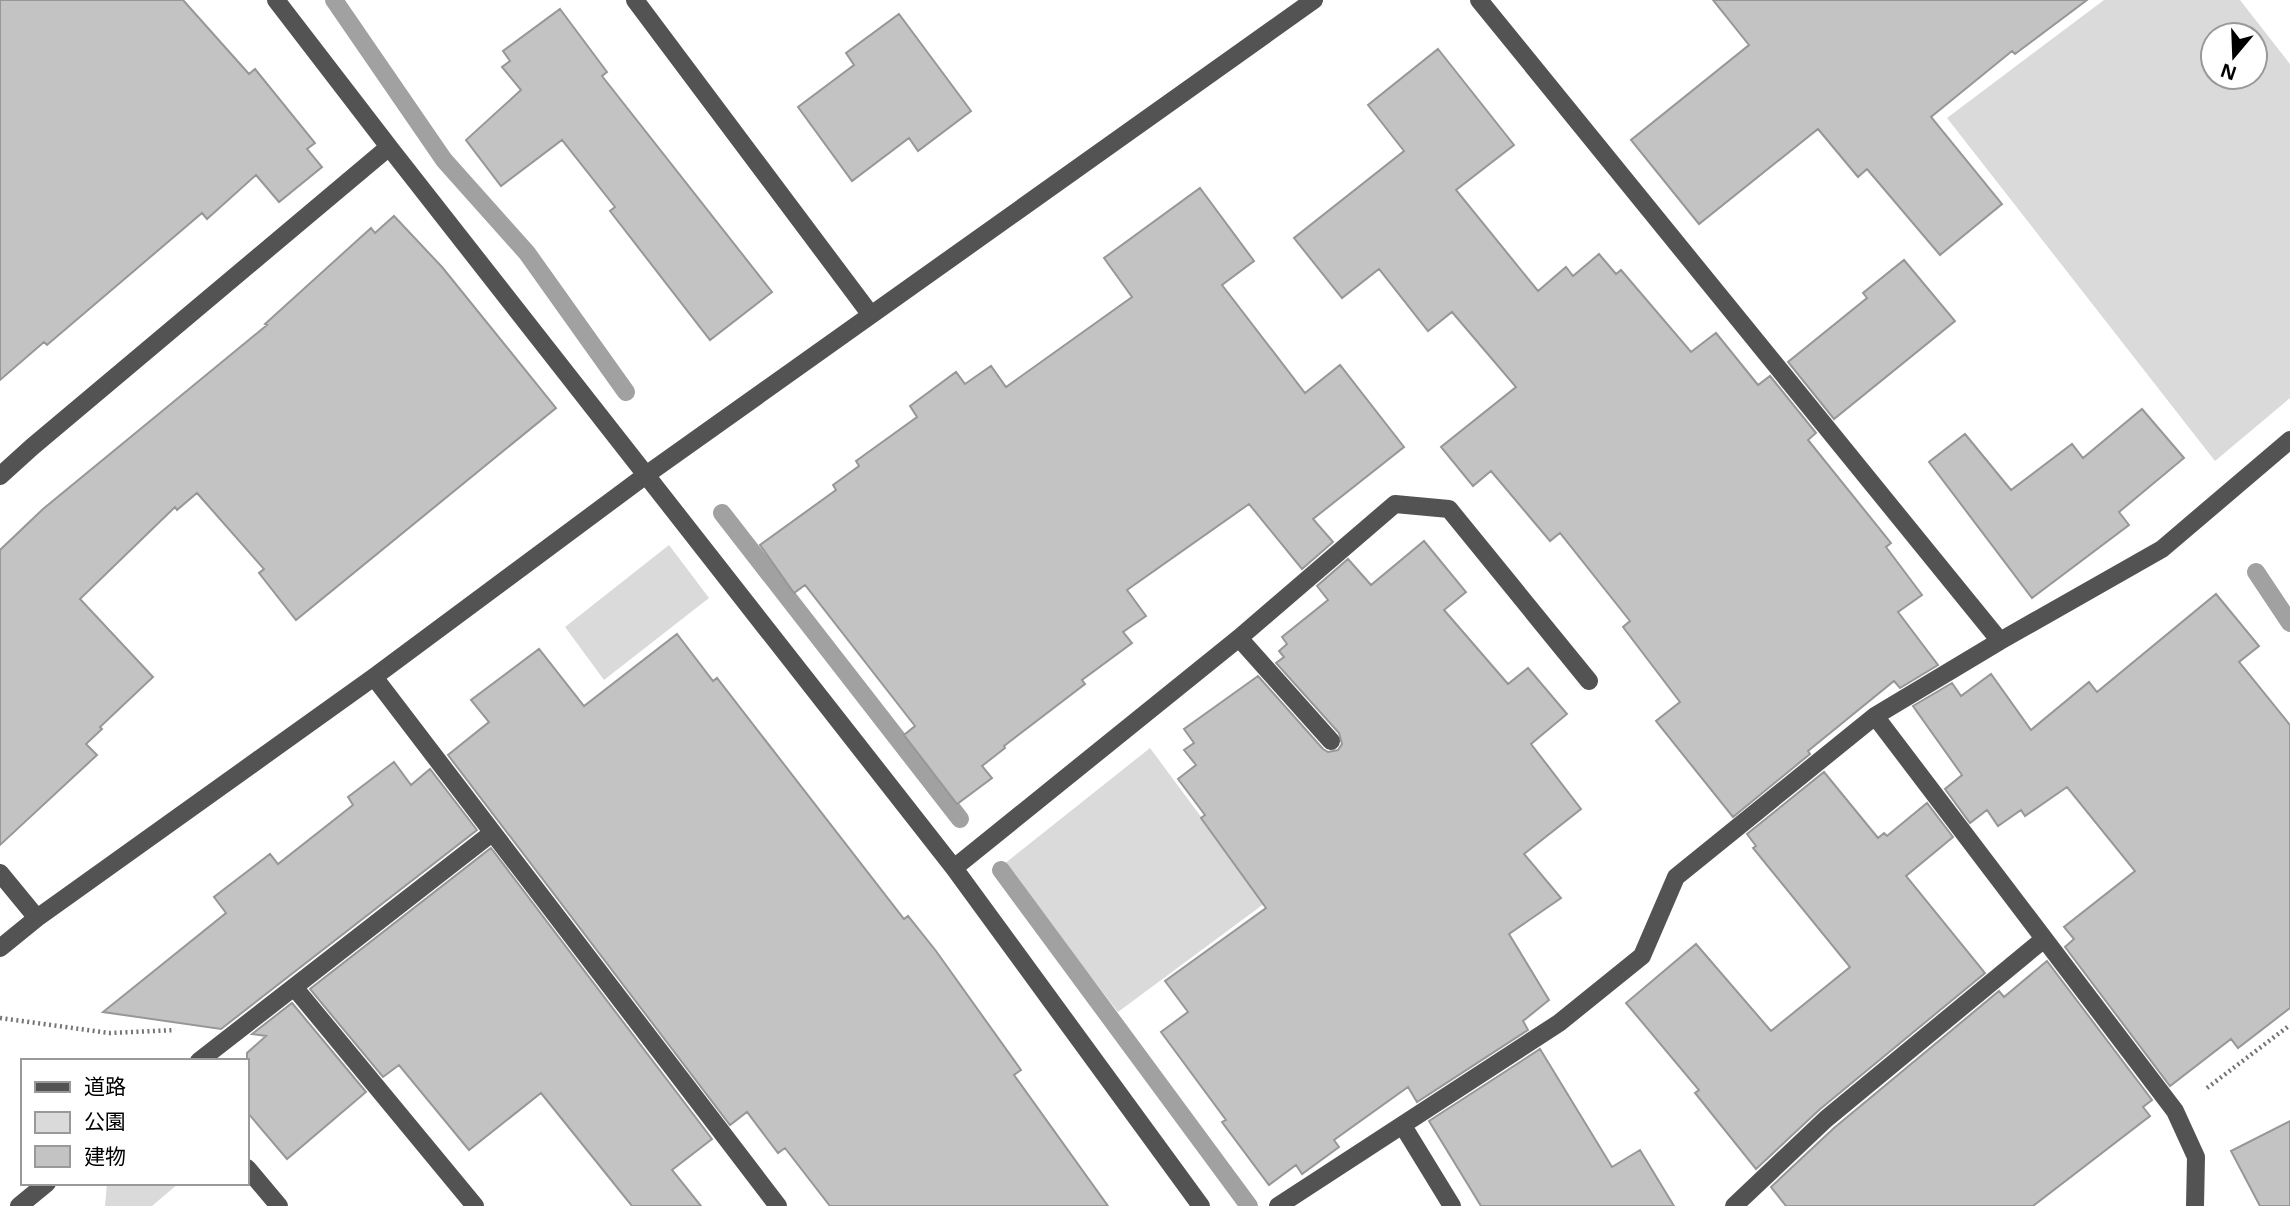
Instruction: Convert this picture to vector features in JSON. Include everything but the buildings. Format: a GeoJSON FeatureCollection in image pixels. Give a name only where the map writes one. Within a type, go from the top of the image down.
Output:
{"type":"FeatureCollection","features":[{"type":"Feature","properties":{"kind":"street"},"geometry":{"type":"LineString","coordinates":[[276,0],[954,868],[1201,1206]]}},
{"type":"Feature","properties":{"kind":"street"},"geometry":{"type":"LineString","coordinates":[[635,0],[871,315]]}},
{"type":"Feature","properties":{"kind":"street"},"geometry":{"type":"LineString","coordinates":[[0,948],[37,918],[374,677],[646,475],[1314,0]]}},
{"type":"Feature","properties":{"kind":"street"},"geometry":{"type":"LineString","coordinates":[[1479,0],[2000,641]]}},
{"type":"Feature","properties":{"kind":"street"},"geometry":{"type":"LineString","coordinates":[[0,476],[389,146]]}},
{"type":"Feature","properties":{"kind":"street"},"geometry":{"type":"LineString","coordinates":[[1278,1206],[1559,1023],[1642,957],[1676,877],[1875,716],[2162,549],[2290,440]]}},
{"type":"Feature","properties":{"kind":"street"},"geometry":{"type":"LineString","coordinates":[[954,868],[1239,638],[1395,504],[1449,509],[1589,681]]}},
{"type":"Feature","properties":{"kind":"street"},"geometry":{"type":"LineString","coordinates":[[1239,638],[1331,741]]}},
{"type":"Feature","properties":{"kind":"street"},"geometry":{"type":"LineString","coordinates":[[374,677],[778,1206]]}},
{"type":"Feature","properties":{"kind":"street"},"geometry":{"type":"LineString","coordinates":[[1875,716],[2175,1111],[2196,1157],[2196,1206]]}},
{"type":"Feature","properties":{"kind":"street"},"geometry":{"type":"LineString","coordinates":[[202,1058],[492,833]]}},
{"type":"Feature","properties":{"kind":"street"},"geometry":{"type":"LineString","coordinates":[[0,873],[37,918]]}},
{"type":"Feature","properties":{"kind":"street"},"geometry":{"type":"LineString","coordinates":[[1734,1206],[1826,1119],[2044,939]]}},
{"type":"Feature","properties":{"kind":"street"},"geometry":{"type":"LineString","coordinates":[[293,987],[475,1206]]}},
{"type":"Feature","properties":{"kind":"street"},"geometry":{"type":"LineString","coordinates":[[1404,1126],[1452,1206]]}},
{"type":"Feature","properties":{"kind":"street"},"geometry":{"type":"LineString","coordinates":[[248,1169],[279,1206]]}},
{"type":"Feature","properties":{"kind":"street"},"geometry":{"type":"LineString","coordinates":[[19,1206],[45,1185]]}},
{"type":"Feature","properties":{"kind":"path"},"geometry":{"type":"LineString","coordinates":[[0,1018],[109,1033],[175,1030],[202,1058]]}},
{"type":"Feature","properties":{"kind":"path"},"geometry":{"type":"LineString","coordinates":[[2175,1111],[2290,1025]]}},
{"type":"Feature","properties":{"kind":"green space"},"geometry":{"type":"Polygon","coordinates":[[[2104,0],[2240,0],[2256,21],[2199,21],[2199,91],[2269,91],[2269,37],[2290,64],[2290,398],[2215,461],[1947,118],[2104,0]]]}},
{"type":"Feature","properties":{"kind":"green space"},"geometry":{"type":"Polygon","coordinates":[[[669,545],[709,598],[604,680],[565,627],[669,545]]]}},
{"type":"Feature","properties":{"kind":"green space"},"geometry":{"type":"Polygon","coordinates":[[[1150,748],[1265,903],[1118,1012],[1004,864],[1150,748]]]}},
{"type":"Feature","properties":{"kind":"green space"},"geometry":{"type":"Polygon","coordinates":[[[107,1185],[177,1185],[152,1206],[105,1206],[107,1185]]]}},
{"type":"Feature","properties":{"kind":"waterway"},"geometry":{"type":"LineString","coordinates":[[334,0],[444,160],[527,253],[626,392]]}},
{"type":"Feature","properties":{"kind":"waterway"},"geometry":{"type":"LineString","coordinates":[[722,513],[960,819]]}},
{"type":"Feature","properties":{"kind":"waterway"},"geometry":{"type":"LineString","coordinates":[[2256,572],[2290,623]]}},
{"type":"Feature","properties":{"kind":"waterway"},"geometry":{"type":"LineString","coordinates":[[1001,870],[1249,1206]]}}]}
